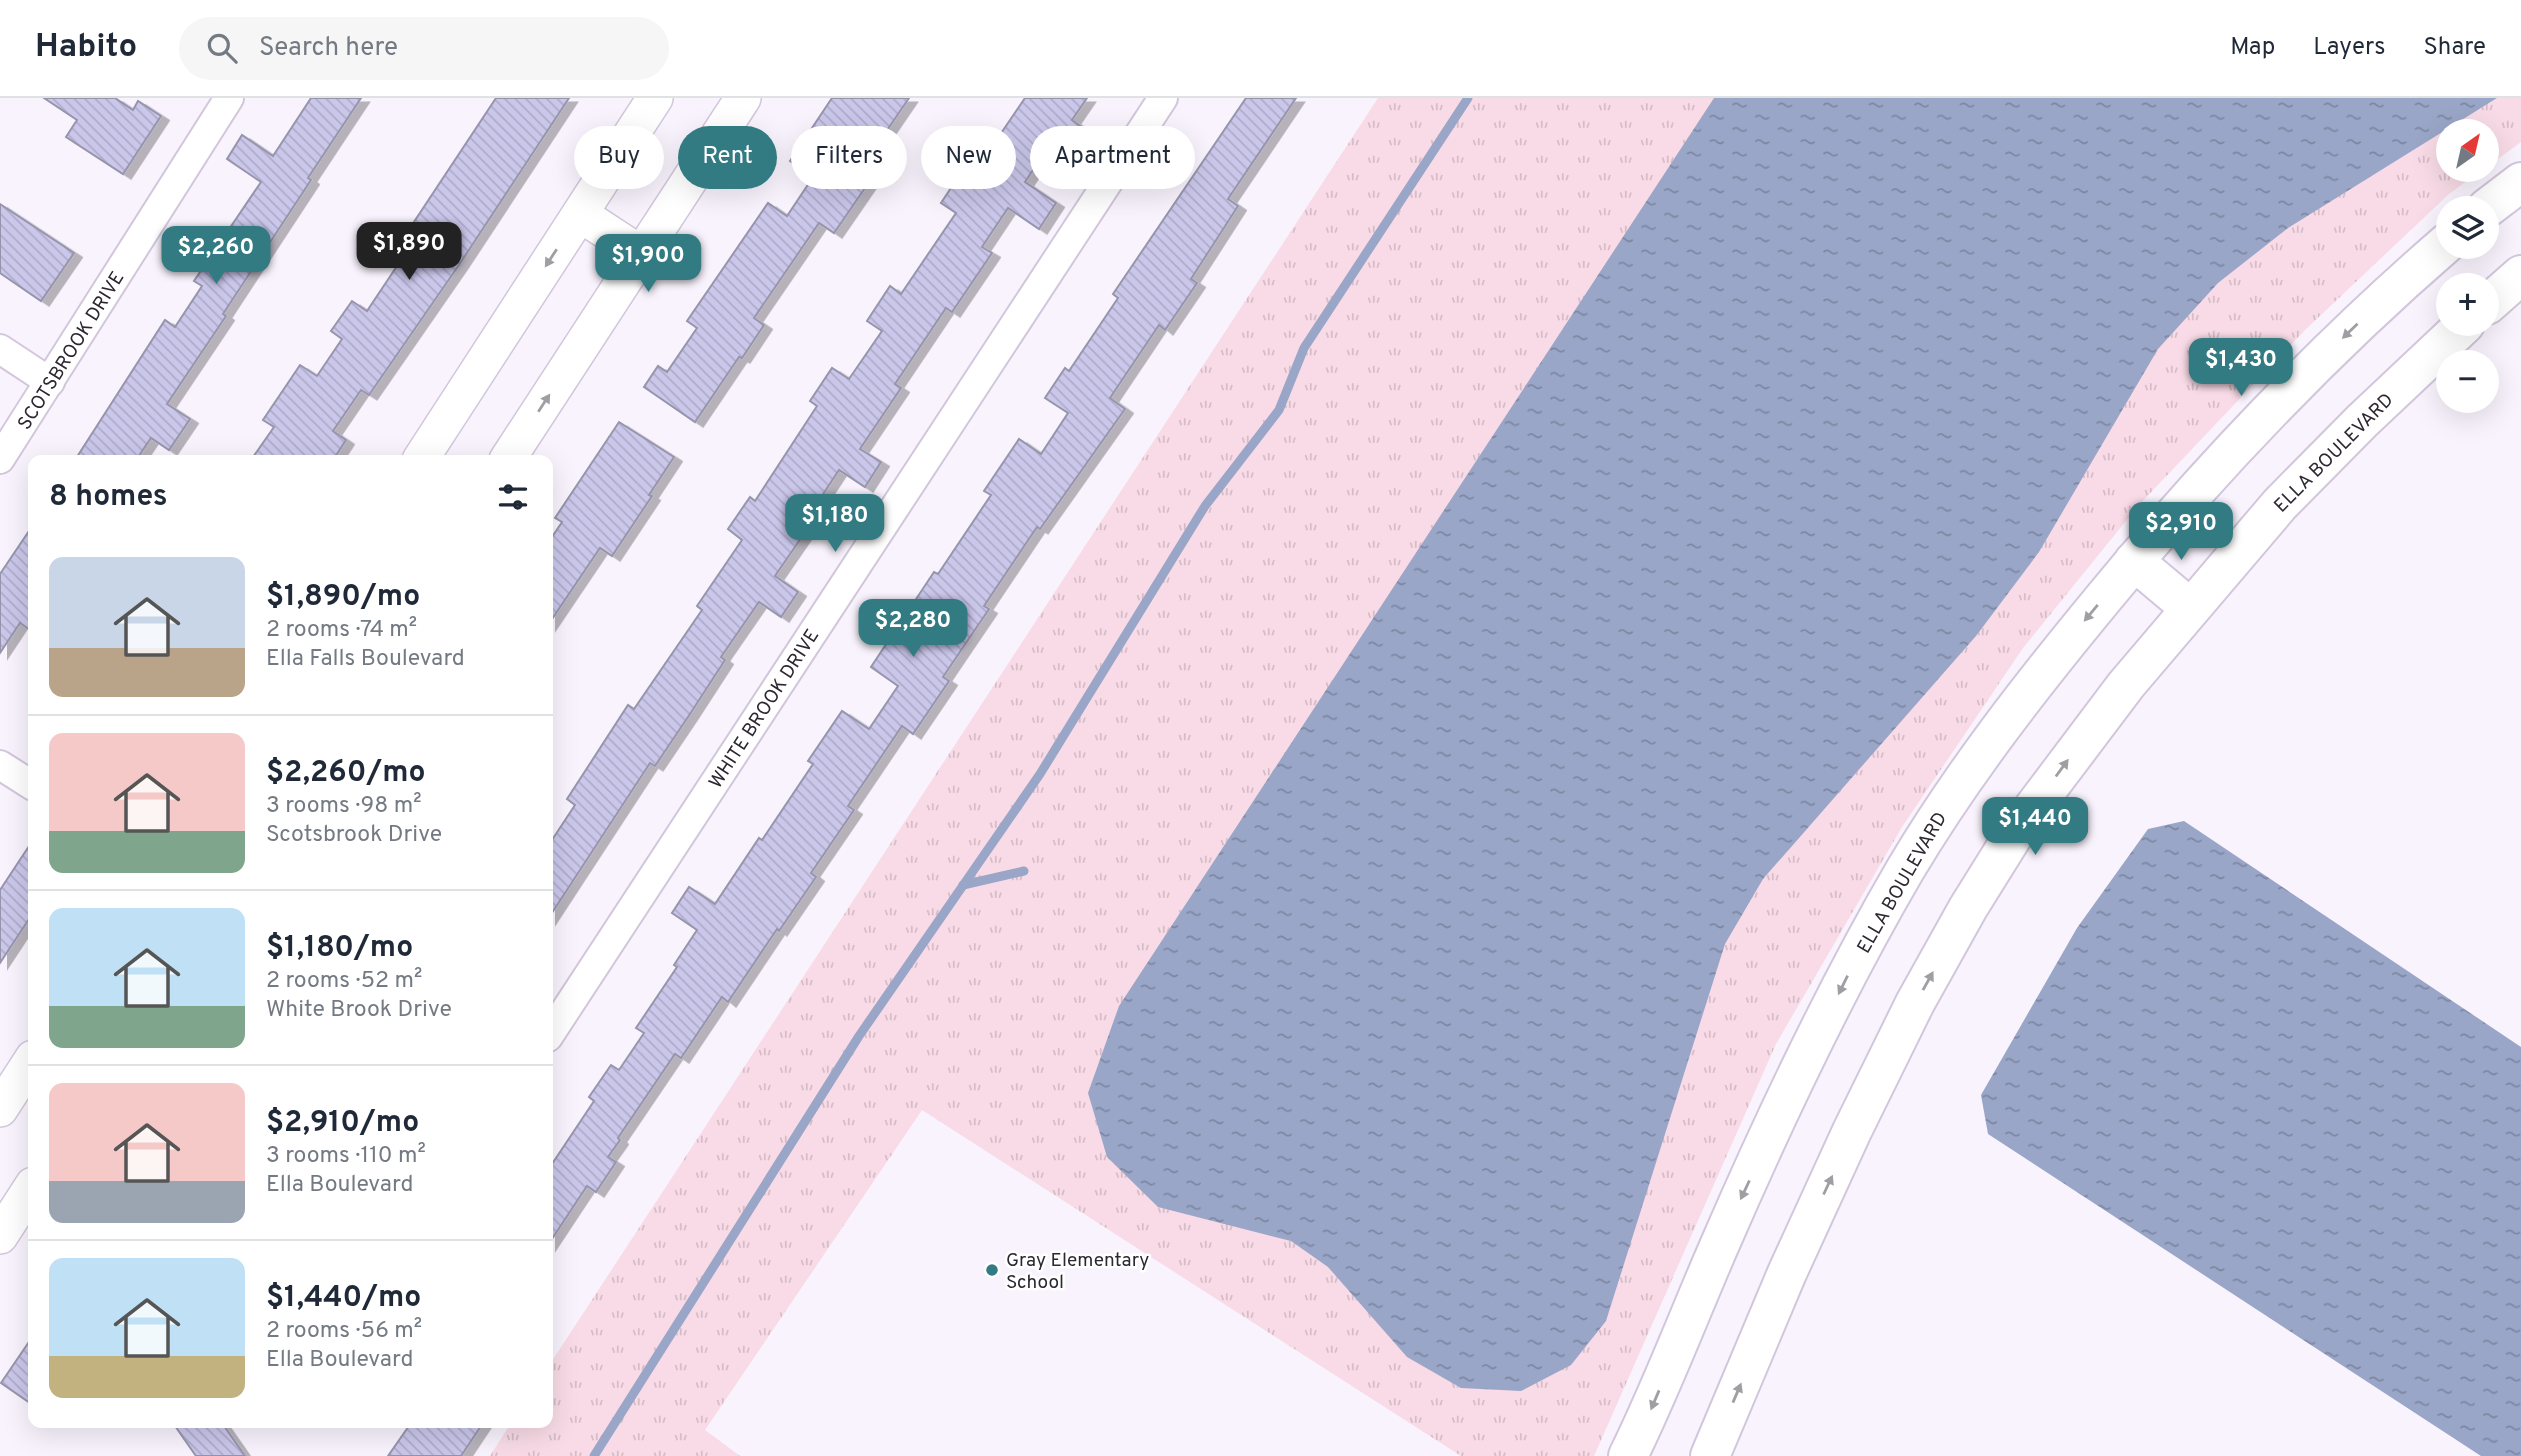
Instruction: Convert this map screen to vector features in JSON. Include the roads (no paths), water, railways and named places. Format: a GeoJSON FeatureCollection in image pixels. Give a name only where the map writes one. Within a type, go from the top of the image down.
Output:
{"type":"FeatureCollection","features":[{"type":"Feature","properties":{"kind":"main road"},"geometry":{"type":"LineString","coordinates":[[2499,199],[2521,182]]}},
{"type":"Feature","properties":{"kind":"main road","name":"ELLA BOULEVARD"},"geometry":{"type":"LineString","coordinates":[[1628,1456],[1651,1410],[1720,1244],[1786,1100],[1851,970],[1905,871],[1955,790],[2009,716],[2134,561],[2226,455],[2399,284],[2436,252]]}},
{"type":"Feature","properties":{"kind":"main road"},"geometry":{"type":"LineString","coordinates":[[2499,294],[2521,275]]}},
{"type":"Feature","properties":{"kind":"main road","name":"ELLA BOULEVARD"},"geometry":{"type":"LineString","coordinates":[[1710,1456],[1787,1273],[1852,1131],[1915,1003],[1968,908],[2016,831],[2067,760],[2190,608],[2280,504],[2362,421],[2452,336]]}},
{"type":"Feature","properties":{"kind":"main road"},"geometry":{"type":"LineString","coordinates":[[2134,561],[2190,608]]}},
{"type":"Feature","properties":{"kind":"street","name":"SCOTSBROOK DRIVE"},"geometry":{"type":"LineString","coordinates":[[0,459],[229,98]]}},
{"type":"Feature","properties":{"kind":"street"},"geometry":{"type":"LineString","coordinates":[[423,455],[655,98]]}},
{"type":"Feature","properties":{"kind":"street"},"geometry":{"type":"LineString","coordinates":[[510,455],[743,98]]}},
{"type":"Feature","properties":{"kind":"street","name":"WHITE BROOK DRIVE"},"geometry":{"type":"LineString","coordinates":[[553,1029],[1163,98]]}},
{"type":"Feature","properties":{"kind":"street"},"geometry":{"type":"LineString","coordinates":[[580,214],[641,254]]}},
{"type":"Feature","properties":{"kind":"street"},"geometry":{"type":"LineString","coordinates":[[0,349],[50,382]]}},
{"type":"Feature","properties":{"kind":"street"},"geometry":{"type":"LineString","coordinates":[[0,765],[28,783]]}},
{"type":"Feature","properties":{"kind":"street"},"geometry":{"type":"LineString","coordinates":[[0,1109],[28,1066]]}},
{"type":"Feature","properties":{"kind":"street"},"geometry":{"type":"LineString","coordinates":[[0,1236],[28,1193]]}},
{"type":"Feature","properties":{"kind":"water"},"geometry":{"type":"Polygon","coordinates":[[[1714,98],[2497,98],[2463,119],[2436,119],[2436,136],[2288,228],[2218,283],[2158,349],[2039,552],[1976,636],[1763,879],[1725,944],[1606,1321],[1571,1365],[1521,1391],[1461,1388],[1407,1357],[1328,1267],[1291,1241],[1158,1207],[1107,1157],[1088,1093],[1119,1006],[1714,98]]]}},
{"type":"Feature","properties":{"kind":"water"},"geometry":{"type":"Polygon","coordinates":[[[2184,821],[2521,1047],[2521,1456],[2481,1456],[1988,1134],[1981,1095],[2077,928],[2148,829],[2184,821]]]}},
{"type":"Feature","properties":{"kind":"waterway"},"geometry":{"type":"LineString","coordinates":[[594,1456],[859,1036],[1040,774],[1205,506],[1279,410],[1304,348],[1468,98]]}},
{"type":"Feature","properties":{"kind":"waterway"},"geometry":{"type":"LineString","coordinates":[[963,885],[1024,871]]}},
{"type":"Feature","properties":{"kind":"place","name":"Gray Elementary School"},"geometry":{"type":"Point","coordinates":[992,1270]}}]}
